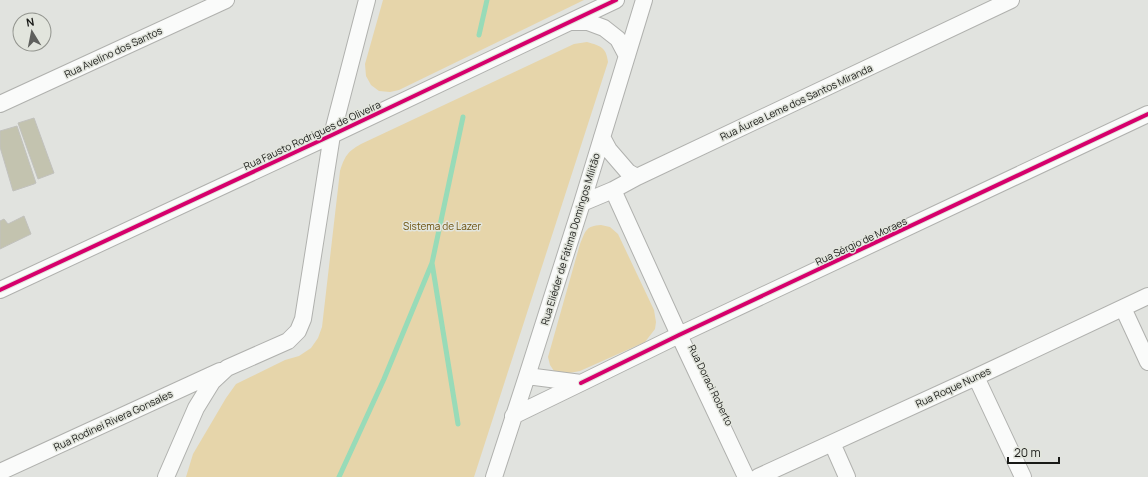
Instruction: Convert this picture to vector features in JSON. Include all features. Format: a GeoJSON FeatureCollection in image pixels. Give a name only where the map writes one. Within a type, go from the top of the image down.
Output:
{"type":"FeatureCollection","features":[{"type":"Feature","properties":{"kind":"street","name":"Rua Avelino dos Santos"},"geometry":{"type":"LineString","coordinates":[[0,104],[226,0]]}},
{"type":"Feature","properties":{"kind":"street","name":"Rua Rodinei Rivera Gonsales"},"geometry":{"type":"LineString","coordinates":[[0,472],[288,341],[298,331],[303,319],[332,135],[367,0]]}},
{"type":"Feature","properties":{"kind":"street","name":"Rua Fausto Rodrigues de Oliveira"},"geometry":{"type":"LineString","coordinates":[[4,286],[332,135],[616,0]]}},
{"type":"Feature","properties":{"kind":"street","name":"Rua Eliéder de Fátima Domingos Militão"},"geometry":{"type":"LineString","coordinates":[[494,477],[582,203],[644,0]]}},
{"type":"Feature","properties":{"kind":"street","name":"Rua Áurea Leme dos Santos Miranda"},"geometry":{"type":"LineString","coordinates":[[582,203],[613,190],[1011,0]]}},
{"type":"Feature","properties":{"kind":"street"},"geometry":{"type":"LineString","coordinates":[[571,22],[588,22],[604,28],[618,39],[627,56]]}},
{"type":"Feature","properties":{"kind":"street","name":"Rua Sérgio de Moraes"},"geometry":{"type":"LineString","coordinates":[[513,416],[1148,114]]}},
{"type":"Feature","properties":{"kind":"street"},"geometry":{"type":"LineString","coordinates":[[602,137],[609,150],[628,172],[638,177]]}},
{"type":"Feature","properties":{"kind":"street","name":"Rua Doraci Roberto"},"geometry":{"type":"LineString","coordinates":[[613,190],[679,336],[746,477]]}},
{"type":"Feature","properties":{"kind":"street","name":"Rua Roque Nunes"},"geometry":{"type":"LineString","coordinates":[[758,477],[1148,296]]}},
{"type":"Feature","properties":{"kind":"street"},"geometry":{"type":"LineString","coordinates":[[1122,308],[1148,362]]}},
{"type":"Feature","properties":{"kind":"street"},"geometry":{"type":"LineString","coordinates":[[166,477],[196,408],[212,382],[227,368]]}},
{"type":"Feature","properties":{"kind":"street"},"geometry":{"type":"LineString","coordinates":[[527,376],[581,383]]}},
{"type":"Feature","properties":{"kind":"street"},"geometry":{"type":"LineString","coordinates":[[976,377],[1023,477]]}},
{"type":"Feature","properties":{"kind":"street"},"geometry":{"type":"LineString","coordinates":[[832,443],[847,477]]}},
{"type":"Feature","properties":{"kind":"green space"},"geometry":{"type":"Polygon","coordinates":[[[383,0],[584,0],[399,90],[390,92],[379,91],[371,85],[366,76],[365,64],[383,0]]]}},
{"type":"Feature","properties":{"kind":"green space","name":"Sistema de Lazer"},"geometry":{"type":"Polygon","coordinates":[[[587,42],[602,48],[606,53],[608,62],[474,477],[186,477],[193,454],[236,384],[285,360],[299,356],[311,348],[318,338],[322,327],[340,171],[345,158],[350,152],[361,144],[574,44],[587,42]]]}},
{"type":"Feature","properties":{"kind":"green space"},"geometry":{"type":"Polygon","coordinates":[[[601,225],[610,227],[618,234],[654,310],[656,322],[655,329],[645,342],[580,371],[564,374],[554,371],[550,365],[548,357],[580,244],[589,228],[592,226],[601,225]]]}},
{"type":"Feature","properties":{"kind":"building"},"geometry":{"type":"Polygon","coordinates":[[[34,118],[54,173],[38,179],[18,123],[34,118]]]}},
{"type":"Feature","properties":{"kind":"building"},"geometry":{"type":"Polygon","coordinates":[[[17,126],[36,183],[13,191],[0,147],[0,131],[17,126]]]}},
{"type":"Feature","properties":{"kind":"building"},"geometry":{"type":"Polygon","coordinates":[[[24,216],[31,234],[0,249],[0,221],[4,219],[8,224],[24,216]]]}},
{"type":"Feature","properties":{"kind":"waterway"},"geometry":{"type":"LineString","coordinates":[[479,35],[487,0]]}},
{"type":"Feature","properties":{"kind":"waterway"},"geometry":{"type":"LineString","coordinates":[[339,477],[384,379],[432,263],[463,117]]}},
{"type":"Feature","properties":{"kind":"waterway"},"geometry":{"type":"LineString","coordinates":[[432,263],[458,424]]}},
{"type":"Feature","properties":{"kind":"cycle path"},"geometry":{"type":"LineString","coordinates":[[0,290],[616,0]]}},
{"type":"Feature","properties":{"kind":"cycle path"},"geometry":{"type":"LineString","coordinates":[[581,383],[679,335],[1148,114]]}}]}
